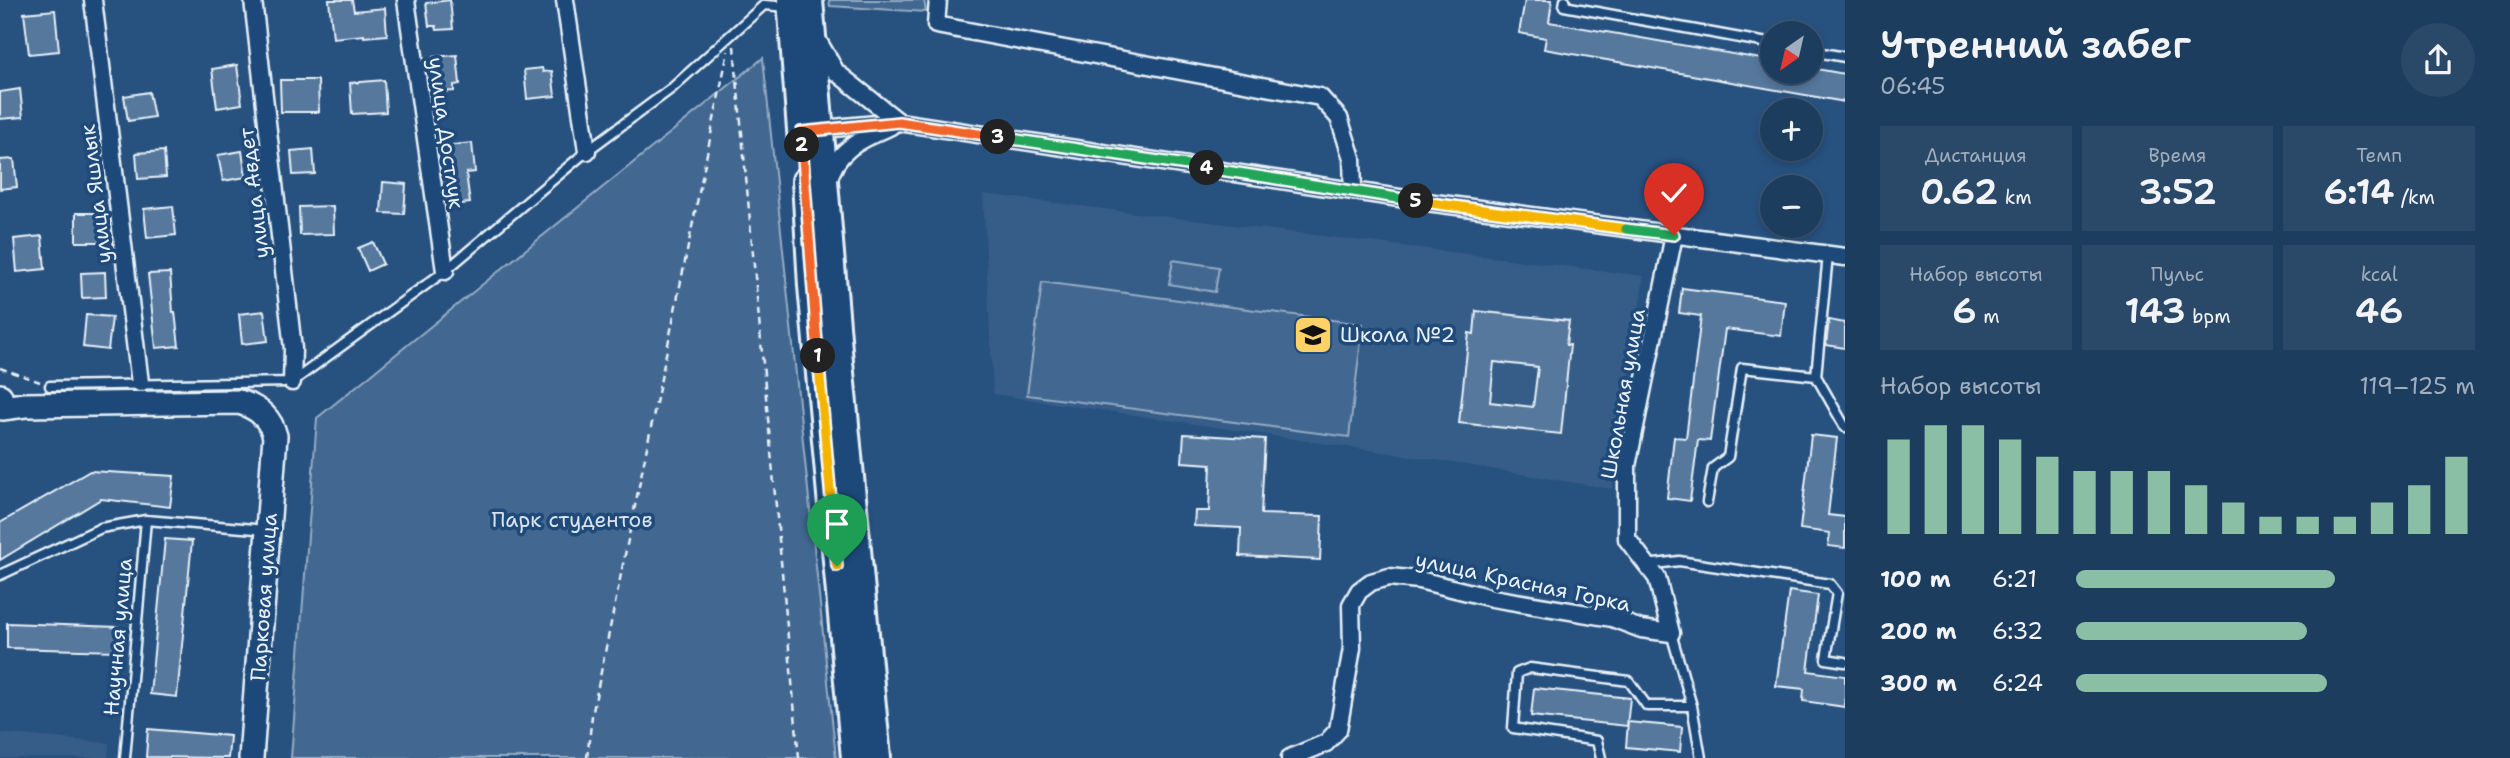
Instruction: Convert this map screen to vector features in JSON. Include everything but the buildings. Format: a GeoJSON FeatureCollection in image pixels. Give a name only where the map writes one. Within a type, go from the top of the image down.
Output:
{"type":"FeatureCollection","features":[{"type":"Feature","properties":{"kind":"main road"},"geometry":{"type":"LineString","coordinates":[[797,2],[811,27],[812,286],[855,758]]}},
{"type":"Feature","properties":{"kind":"main road"},"geometry":{"type":"LineString","coordinates":[[797,2],[810,131],[825,201],[877,758]]}},
{"type":"Feature","properties":{"kind":"street","name":"улица Яшлык"},"geometry":{"type":"LineString","coordinates":[[93,0],[140,383]]}},
{"type":"Feature","properties":{"kind":"street","name":"улица Авдет"},"geometry":{"type":"LineString","coordinates":[[253,0],[293,349],[292,382]]}},
{"type":"Feature","properties":{"kind":"street","name":"улица Достлук"},"geometry":{"type":"LineString","coordinates":[[406,0],[445,271]]}},
{"type":"Feature","properties":{"kind":"street"},"geometry":{"type":"LineString","coordinates":[[565,0],[587,151]]}},
{"type":"Feature","properties":{"kind":"street"},"geometry":{"type":"LineString","coordinates":[[940,2],[936,25],[1320,97],[1339,118],[1352,158],[1353,190]]}},
{"type":"Feature","properties":{"kind":"street"},"geometry":{"type":"LineString","coordinates":[[811,27],[836,72],[899,122]]}},
{"type":"Feature","properties":{"kind":"street"},"geometry":{"type":"LineString","coordinates":[[825,201],[831,172],[843,152],[899,122]]}},
{"type":"Feature","properties":{"kind":"street"},"geometry":{"type":"LineString","coordinates":[[810,131],[899,122],[1353,190],[1845,257]]}},
{"type":"Feature","properties":{"kind":"street","name":"Школьная улица"},"geometry":{"type":"LineString","coordinates":[[1671,633],[1657,578],[1627,539],[1627,466],[1674,235]]}},
{"type":"Feature","properties":{"kind":"street","name":"Парковая улица"},"geometry":{"type":"LineString","coordinates":[[1,405],[239,402],[260,410],[273,426],[275,436],[270,530],[251,758]]}},
{"type":"Feature","properties":{"kind":"street","name":"улица Красная Горка"},"geometry":{"type":"LineString","coordinates":[[1290,758],[1326,743],[1338,730],[1352,648],[1351,605],[1359,591],[1371,582],[1389,577],[1419,579],[1492,598],[1612,618],[1641,629],[1671,633]]}},
{"type":"Feature","properties":{"kind":"lane"},"geometry":{"type":"LineString","coordinates":[[1565,0],[1564,6],[1760,42]]}},
{"type":"Feature","properties":{"kind":"lane"},"geometry":{"type":"LineString","coordinates":[[50,386],[292,382],[445,271],[587,151],[672,88],[764,5],[797,2]]}},
{"type":"Feature","properties":{"kind":"lane"},"geometry":{"type":"LineString","coordinates":[[1824,53],[1845,57]]}},
{"type":"Feature","properties":{"kind":"lane"},"geometry":{"type":"LineString","coordinates":[[1828,255],[1816,376],[1845,427]]}},
{"type":"Feature","properties":{"kind":"lane"},"geometry":{"type":"LineString","coordinates":[[1707,502],[1713,468],[1728,457],[1742,368],[1816,376]]}},
{"type":"Feature","properties":{"kind":"lane"},"geometry":{"type":"LineString","coordinates":[[0,575],[101,528],[146,520],[270,530]]}},
{"type":"Feature","properties":{"kind":"lane","name":"Научная улица"},"geometry":{"type":"LineString","coordinates":[[125,758],[146,520]]}},
{"type":"Feature","properties":{"kind":"lane"},"geometry":{"type":"LineString","coordinates":[[1647,565],[1679,561],[1830,584],[1837,593],[1826,659],[1845,662]]}},
{"type":"Feature","properties":{"kind":"lane"},"geometry":{"type":"LineString","coordinates":[[1671,633],[1692,706],[1701,758]]}},
{"type":"Feature","properties":{"kind":"lane"},"geometry":{"type":"LineString","coordinates":[[1601,758],[1597,741],[1513,728],[1517,673],[1530,668],[1629,681],[1647,706],[1692,706]]}},
{"type":"Feature","properties":{"kind":"path"},"geometry":{"type":"LineString","coordinates":[[587,758],[592,716],[732,32]]}},
{"type":"Feature","properties":{"kind":"path"},"geometry":{"type":"LineString","coordinates":[[732,32],[799,758]]}},
{"type":"Feature","properties":{"kind":"path"},"geometry":{"type":"LineString","coordinates":[[0,368],[50,386]]}},
{"type":"Feature","properties":{"kind":"shaded area","name":"Школа №2"},"geometry":{"type":"Polygon","coordinates":[[[983,194],[1644,276],[1612,489],[993,394],[983,194]]]}},
{"type":"Feature","properties":{"kind":"shaded area"},"geometry":{"type":"Polygon","coordinates":[[[1,733],[109,743],[108,758],[0,758],[1,733]]]}},
{"type":"Feature","properties":{"kind":"green space"},"geometry":{"type":"Polygon","coordinates":[[[829,0],[924,0],[926,12],[830,6],[829,0]]]}},
{"type":"Feature","properties":{"kind":"green space","name":"Парк студентов"},"geometry":{"type":"Polygon","coordinates":[[[763,58],[836,758],[291,758],[317,418],[763,58]]]}},
{"type":"Feature","properties":{"kind":"green space"},"geometry":{"type":"Polygon","coordinates":[[[1173,260],[1219,267],[1215,292],[1169,284],[1173,260]]]}},
{"type":"Feature","properties":{"kind":"green space"},"geometry":{"type":"Polygon","coordinates":[[[1042,282],[1363,324],[1349,437],[1027,395],[1042,282]]]}},
{"type":"Feature","properties":{"kind":"place","name":"Школа №2"},"geometry":{"type":"Point","coordinates":[1313,335]}},
{"type":"Feature","properties":{"kind":"route"},"geometry":{"type":"LineString","coordinates":[[837,566],[801,132],[899,122],[1419,201],[1674,235]]}}]}
